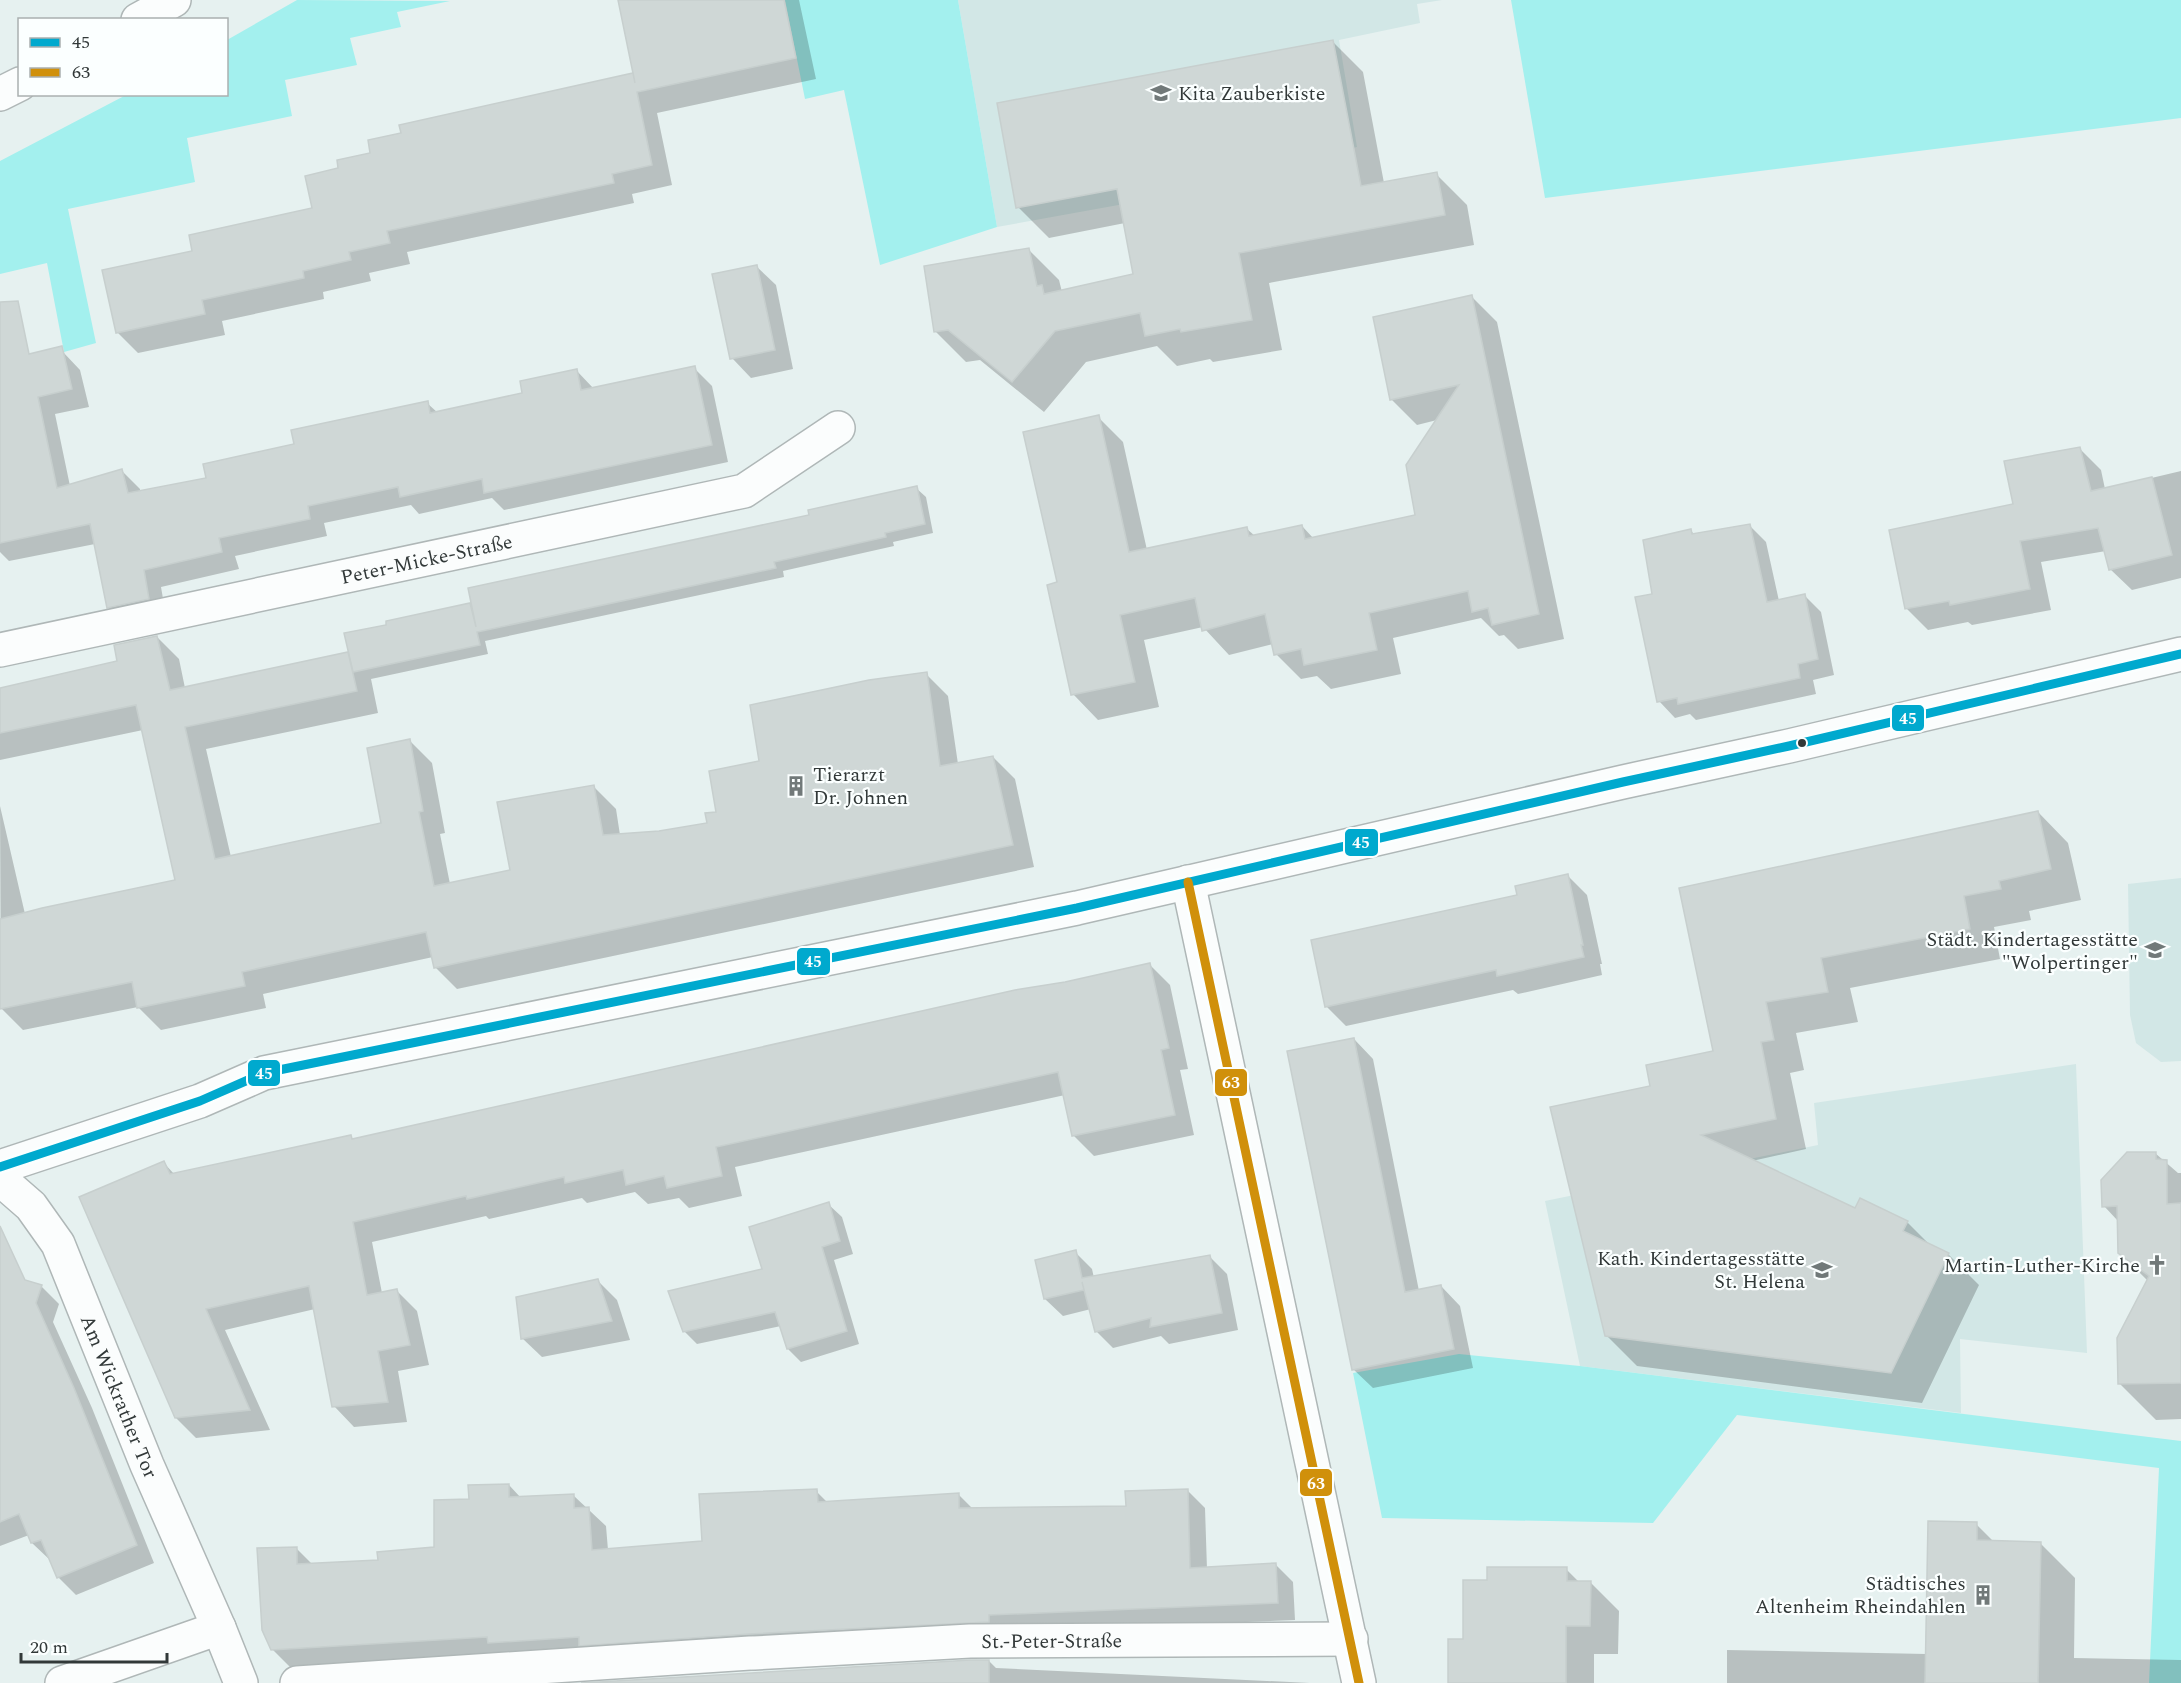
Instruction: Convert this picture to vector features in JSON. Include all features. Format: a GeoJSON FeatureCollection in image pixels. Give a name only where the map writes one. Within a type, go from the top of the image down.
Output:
{"type":"FeatureCollection","features":[{"type":"Feature","properties":{"kind":"street"},"geometry":{"type":"LineString","coordinates":[[142,18],[174,0]]}},
{"type":"Feature","properties":{"kind":"street"},"geometry":{"type":"LineString","coordinates":[[0,94],[18,85]]}},
{"type":"Feature","properties":{"kind":"street","name":"Peter-Micke-Straße"},"geometry":{"type":"LineString","coordinates":[[0,650],[744,491],[838,428]]}},
{"type":"Feature","properties":{"kind":"street"},"geometry":{"type":"LineString","coordinates":[[0,1167],[200,1101],[264,1073],[1077,908],[2181,654]]}},
{"type":"Feature","properties":{"kind":"street"},"geometry":{"type":"LineString","coordinates":[[1188,882],[1359,1683]]}},
{"type":"Feature","properties":{"kind":"street","name":"Am Wickrather Tor"},"geometry":{"type":"LineString","coordinates":[[0,1179],[31,1206],[58,1244],[147,1465],[241,1683]]}},
{"type":"Feature","properties":{"kind":"street"},"geometry":{"type":"LineString","coordinates":[[62,1683],[219,1628]]}},
{"type":"Feature","properties":{"kind":"street","name":"St.-Peter-Straße"},"geometry":{"type":"LineString","coordinates":[[297,1683],[970,1641],[1351,1639]]}},
{"type":"Feature","properties":{"kind":"shaded area"},"geometry":{"type":"Polygon","coordinates":[[[297,0],[450,1],[397,12],[401,27],[350,38],[357,65],[285,80],[292,116],[187,138],[195,182],[68,209],[96,343],[64,352],[47,263],[0,274],[0,161],[124,96],[228,96],[228,39],[297,0]]]}},
{"type":"Feature","properties":{"kind":"shaded area"},"geometry":{"type":"Polygon","coordinates":[[[785,0],[958,0],[997,227],[880,265],[844,90],[805,99],[785,0]]]}},
{"type":"Feature","properties":{"kind":"shaded area","name":"Kita Zauberkiste"},"geometry":{"type":"Polygon","coordinates":[[[958,0],[1442,0],[1417,4],[1420,23],[1339,40],[1357,147],[1334,152],[1335,166],[997,227],[958,0]]]}},
{"type":"Feature","properties":{"kind":"shaded area"},"geometry":{"type":"Polygon","coordinates":[[[1511,0],[2181,0],[2181,118],[1545,198],[1511,0]]]}},
{"type":"Feature","properties":{"kind":"shaded area","name":"Städt. Kindertagesstätte \"Wolpertinger\""},"geometry":{"type":"Polygon","coordinates":[[[2181,878],[2181,1061],[2161,1062],[2136,1043],[2130,1015],[2128,884],[2181,878]]]}},
{"type":"Feature","properties":{"kind":"shaded area","name":"Kath. Kindertagesstätte St. Helena"},"geometry":{"type":"Polygon","coordinates":[[[2076,1064],[2087,1353],[1960,1339],[1961,1413],[1580,1366],[1545,1201],[1818,1145],[1814,1103],[2076,1064]]]}},
{"type":"Feature","properties":{"kind":"shaded area"},"geometry":{"type":"Polygon","coordinates":[[[1459,1354],[1580,1366],[2181,1441],[2181,1683],[2149,1683],[2159,1468],[1737,1415],[1653,1523],[1382,1518],[1353,1373],[1459,1354]]]}},
{"type":"Feature","properties":{"kind":"building"},"geometry":{"type":"Polygon","coordinates":[[[618,0],[784,0],[796,58],[637,92],[652,165],[612,174],[614,183],[387,231],[390,243],[349,252],[351,260],[303,271],[304,278],[202,300],[205,314],[116,333],[102,270],[192,251],[189,235],[312,208],[305,176],[338,168],[337,160],[370,153],[368,140],[401,133],[399,125],[633,73],[618,0]]]}},
{"type":"Feature","properties":{"kind":"building"},"geometry":{"type":"Polygon","coordinates":[[[1333,40],[1361,186],[1437,172],[1445,215],[1239,253],[1252,320],[1145,336],[1140,313],[1055,331],[1012,382],[948,330],[934,332],[924,266],[1029,248],[1037,286],[1042,285],[1044,294],[1133,274],[1117,189],[1016,208],[997,103],[1333,40]]]}},
{"type":"Feature","properties":{"kind":"building"},"geometry":{"type":"Polygon","coordinates":[[[757,265],[775,350],[730,359],[712,274],[757,265]]]}},
{"type":"Feature","properties":{"kind":"building"},"geometry":{"type":"Polygon","coordinates":[[[1472,295],[1539,614],[1492,625],[1488,608],[1472,612],[1468,591],[1369,613],[1377,650],[1304,665],[1301,649],[1274,655],[1265,614],[1202,631],[1195,598],[1120,615],[1135,682],[1071,695],[1047,585],[1057,582],[1023,432],[1099,415],[1129,552],[1247,527],[1249,536],[1302,525],[1305,539],[1415,515],[1406,465],[1459,385],[1390,400],[1373,317],[1472,295]]]}},
{"type":"Feature","properties":{"kind":"building"},"geometry":{"type":"Polygon","coordinates":[[[18,301],[29,354],[62,346],[72,389],[38,397],[57,488],[122,469],[128,493],[206,478],[203,464],[294,444],[291,430],[428,401],[430,413],[522,393],[520,381],[577,369],[581,390],[695,366],[712,445],[484,493],[482,479],[400,497],[398,487],[308,506],[310,519],[219,538],[222,552],[144,570],[149,599],[107,608],[90,524],[0,543],[0,302],[18,301]]]}},
{"type":"Feature","properties":{"kind":"building"},"geometry":{"type":"Polygon","coordinates":[[[2080,447],[2091,491],[2152,477],[2172,555],[2109,570],[2098,528],[2020,541],[2030,589],[1950,605],[1949,601],[1905,609],[1889,530],[2013,504],[2004,461],[2080,447]]]}},
{"type":"Feature","properties":{"kind":"building"},"geometry":{"type":"Polygon","coordinates":[[[917,486],[925,524],[885,533],[886,537],[774,562],[776,568],[477,632],[480,645],[353,672],[344,633],[386,625],[386,621],[470,603],[476,627],[468,588],[809,515],[808,510],[917,486]]]}},
{"type":"Feature","properties":{"kind":"building"},"geometry":{"type":"Polygon","coordinates":[[[1750,524],[1767,602],[1805,594],[1818,659],[1798,664],[1800,678],[1678,704],[1677,698],[1657,702],[1635,597],[1652,594],[1643,540],[1691,529],[1692,534],[1750,524]]]}},
{"type":"Feature","properties":{"kind":"building"},"geometry":{"type":"Polygon","coordinates":[[[157,636],[170,690],[348,652],[357,691],[185,727],[215,859],[381,823],[367,748],[410,739],[423,811],[419,812],[434,886],[510,870],[497,802],[594,785],[603,835],[659,831],[707,823],[705,813],[716,812],[709,771],[759,761],[750,705],[869,680],[927,672],[940,766],[993,756],[1013,845],[434,968],[426,932],[242,972],[245,986],[137,1008],[132,982],[0,1009],[0,919],[175,880],[136,705],[0,733],[0,688],[117,661],[114,645],[157,636]]]}},
{"type":"Feature","properties":{"kind":"building"},"geometry":{"type":"Polygon","coordinates":[[[2038,811],[2051,869],[1999,881],[2001,889],[1964,896],[1970,929],[1821,958],[1828,992],[1766,1002],[1774,1040],[1761,1042],[1776,1119],[1701,1135],[1855,1208],[1860,1198],[1908,1221],[1903,1231],[1949,1253],[1891,1373],[1605,1336],[1550,1107],[1650,1086],[1646,1065],[1713,1051],[1679,888],[2038,811]]]}},
{"type":"Feature","properties":{"kind":"building"},"geometry":{"type":"Polygon","coordinates":[[[1568,874],[1584,957],[1497,976],[1496,970],[1325,1007],[1311,940],[1517,895],[1515,886],[1568,874]]]}},
{"type":"Feature","properties":{"kind":"building"},"geometry":{"type":"Polygon","coordinates":[[[1150,963],[1169,1048],[1161,1050],[1175,1115],[1072,1136],[1058,1072],[716,1147],[722,1176],[667,1188],[664,1176],[626,1185],[623,1170],[565,1183],[564,1177],[467,1199],[466,1196],[353,1222],[367,1295],[397,1289],[410,1345],[378,1351],[388,1402],[332,1407],[309,1286],[206,1309],[250,1410],[175,1418],[79,1197],[164,1161],[170,1174],[351,1135],[352,1139],[1015,990],[1065,982],[1150,963]]]}},
{"type":"Feature","properties":{"kind":"building"},"geometry":{"type":"Polygon","coordinates":[[[1354,1038],[1405,1292],[1441,1285],[1454,1349],[1352,1370],[1287,1051],[1354,1038]]]}},
{"type":"Feature","properties":{"kind":"building","name":"Martin-Luther-Kirche"},"geometry":{"type":"Polygon","coordinates":[[[2127,1152],[2156,1152],[2156,1159],[2167,1160],[2167,1204],[2181,1203],[2181,1383],[2118,1384],[2117,1338],[2149,1276],[2118,1253],[2117,1206],[2102,1207],[2101,1180],[2127,1152]]]}},
{"type":"Feature","properties":{"kind":"building"},"geometry":{"type":"Polygon","coordinates":[[[829,1202],[840,1241],[822,1247],[847,1331],[787,1349],[775,1312],[683,1332],[668,1291],[762,1269],[749,1227],[829,1202]]]}},
{"type":"Feature","properties":{"kind":"building"},"geometry":{"type":"Polygon","coordinates":[[[0,1226],[25,1280],[42,1285],[36,1303],[74,1388],[137,1545],[57,1578],[41,1540],[31,1543],[19,1514],[0,1522],[0,1226]]]}},
{"type":"Feature","properties":{"kind":"building"},"geometry":{"type":"Polygon","coordinates":[[[1076,1250],[1082,1278],[1210,1255],[1222,1313],[1150,1327],[1151,1318],[1095,1332],[1082,1282],[1084,1290],[1044,1299],[1035,1260],[1076,1250]]]}},
{"type":"Feature","properties":{"kind":"building"},"geometry":{"type":"Polygon","coordinates":[[[598,1279],[612,1321],[521,1339],[516,1297],[598,1279]]]}},
{"type":"Feature","properties":{"kind":"building"},"geometry":{"type":"Polygon","coordinates":[[[509,1484],[509,1497],[574,1494],[574,1508],[589,1507],[592,1550],[702,1541],[699,1494],[817,1489],[818,1502],[959,1493],[959,1508],[1126,1506],[1125,1491],[1188,1489],[1190,1568],[1276,1563],[1278,1603],[989,1615],[989,1622],[749,1634],[579,1646],[579,1637],[488,1643],[487,1637],[271,1650],[262,1630],[257,1548],[297,1547],[297,1564],[378,1560],[377,1552],[434,1547],[434,1500],[469,1499],[468,1485],[509,1484]]]}},
{"type":"Feature","properties":{"kind":"building","name":"Städtisches Altenheim Rheindahlen"},"geometry":{"type":"Polygon","coordinates":[[[1928,1521],[1977,1522],[1977,1540],[2041,1542],[2038,1683],[1925,1683],[1928,1521]]]}},
{"type":"Feature","properties":{"kind":"building"},"geometry":{"type":"Polygon","coordinates":[[[1487,1567],[1567,1567],[1567,1581],[1591,1581],[1590,1626],[1566,1626],[1566,1683],[1448,1683],[1448,1639],[1463,1639],[1463,1580],[1487,1580],[1487,1567]]]}},
{"type":"Feature","properties":{"kind":"building"},"geometry":{"type":"Polygon","coordinates":[[[989,1660],[989,1683],[581,1683],[989,1660]]]}},
{"type":"Feature","properties":{"kind":"transit line","name":"45"},"geometry":{"type":"LineString","coordinates":[[0,1167],[200,1101],[264,1073],[1077,908],[2181,654]]}},
{"type":"Feature","properties":{"kind":"transit line","name":"63"},"geometry":{"type":"LineString","coordinates":[[1188,882],[1359,1683]]}},
{"type":"Feature","properties":{"kind":"place","name":"Kita Zauberkiste"},"geometry":{"type":"Point","coordinates":[1161,93]}},
{"type":"Feature","properties":{"kind":"place","name":"Tierarzt Dr. Johnen"},"geometry":{"type":"Point","coordinates":[796,786]}},
{"type":"Feature","properties":{"kind":"place","name":"Städt. Kindertagesstätte \"Wolpertinger\""},"geometry":{"type":"Point","coordinates":[2155,950]}},
{"type":"Feature","properties":{"kind":"place","name":"Martin-Luther-Kirche"},"geometry":{"type":"Point","coordinates":[2157,1265]}},
{"type":"Feature","properties":{"kind":"place","name":"Kath. Kindertagesstätte St. Helena"},"geometry":{"type":"Point","coordinates":[1822,1270]}},
{"type":"Feature","properties":{"kind":"place","name":"Städtisches Altenheim Rheindahlen"},"geometry":{"type":"Point","coordinates":[1983,1595]}}]}
